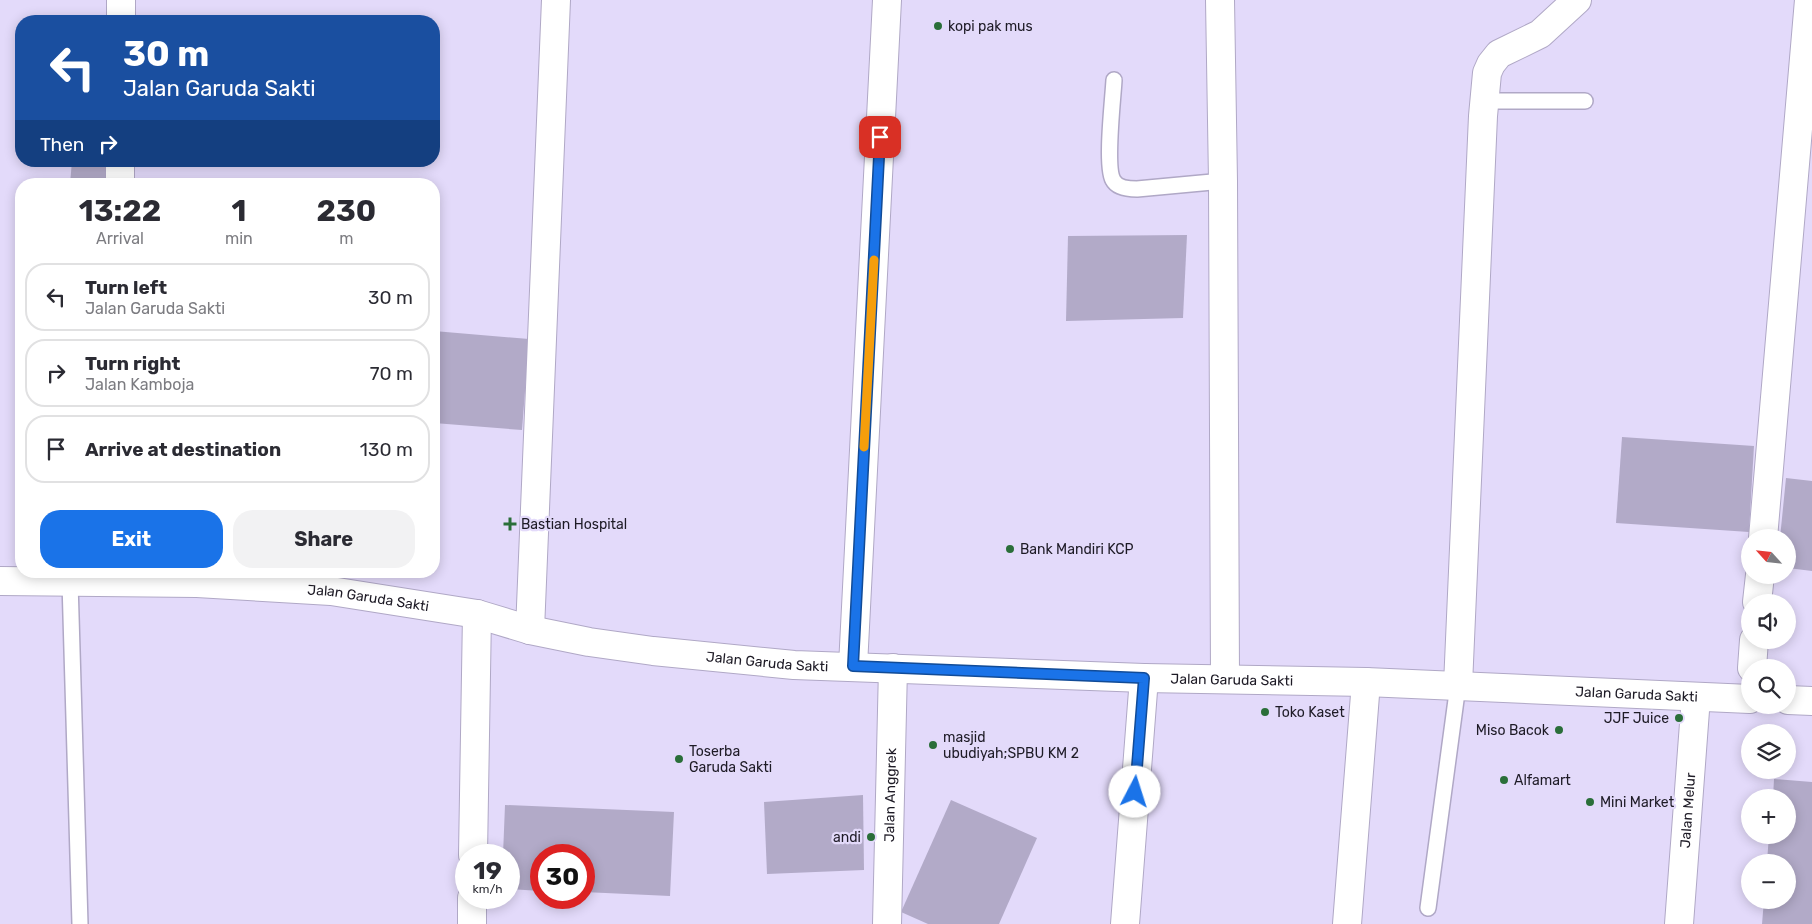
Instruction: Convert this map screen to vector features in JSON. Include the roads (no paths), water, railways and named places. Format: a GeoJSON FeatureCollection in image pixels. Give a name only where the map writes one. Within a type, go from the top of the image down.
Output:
{"type":"FeatureCollection","features":[{"type":"Feature","properties":{"kind":"main road"},"geometry":{"type":"LineString","coordinates":[[121,0],[121,15]]}},
{"type":"Feature","properties":{"kind":"main road"},"geometry":{"type":"LineString","coordinates":[[530,630],[556,0]]}},
{"type":"Feature","properties":{"kind":"main road"},"geometry":{"type":"LineString","coordinates":[[853,666],[887,0]]}},
{"type":"Feature","properties":{"kind":"main road"},"geometry":{"type":"LineString","coordinates":[[1220,0],[1224,181],[1225,679]]}},
{"type":"Feature","properties":{"kind":"main road"},"geometry":{"type":"LineString","coordinates":[[1458,685],[1485,101],[1488,73],[1491,64],[1499,54],[1540,34],[1577,0]]}},
{"type":"Feature","properties":{"kind":"main road"},"geometry":{"type":"LineString","coordinates":[[1764,529],[1809,0]]}},
{"type":"Feature","properties":{"kind":"main road","name":"Jalan Garuda Sakti"},"geometry":{"type":"LineString","coordinates":[[0,581],[70,582],[95,578]]}},
{"type":"Feature","properties":{"kind":"main road","name":"Jalan Garuda Sakti"},"geometry":{"type":"LineString","coordinates":[[132,578],[331,591],[477,614],[530,630],[588,642],[662,652],[794,665],[1144,678],[1458,685],[1696,697],[1741,695]]}},
{"type":"Feature","properties":{"kind":"main road"},"geometry":{"type":"LineString","coordinates":[[473,844],[477,614]]}},
{"type":"Feature","properties":{"kind":"main road","name":"Jalan Anggrek"},"geometry":{"type":"LineString","coordinates":[[887,924],[893,668]]}},
{"type":"Feature","properties":{"kind":"main road"},"geometry":{"type":"LineString","coordinates":[[1125,924],[1144,678]]}},
{"type":"Feature","properties":{"kind":"main road"},"geometry":{"type":"LineString","coordinates":[[1347,924],[1366,682]]}},
{"type":"Feature","properties":{"kind":"main road","name":"Jalan Melur"},"geometry":{"type":"LineString","coordinates":[[1679,924],[1696,697]]}},
{"type":"Feature","properties":{"kind":"main road"},"geometry":{"type":"LineString","coordinates":[[1796,700],[1812,701]]}},
{"type":"Feature","properties":{"kind":"main road"},"geometry":{"type":"LineString","coordinates":[[472,909],[472,924]]}},
{"type":"Feature","properties":{"kind":"lane"},"geometry":{"type":"LineString","coordinates":[[1114,80],[1110,157],[1112,179],[1116,184],[1126,189],[1137,189],[1224,181]]}},
{"type":"Feature","properties":{"kind":"lane"},"geometry":{"type":"LineString","coordinates":[[1485,101],[1585,102]]}},
{"type":"Feature","properties":{"kind":"lane"},"geometry":{"type":"LineString","coordinates":[[70,582],[80,924]]}},
{"type":"Feature","properties":{"kind":"lane"},"geometry":{"type":"LineString","coordinates":[[1428,908],[1458,685]]}},
{"type":"Feature","properties":{"kind":"place","name":"kopi pak mus"},"geometry":{"type":"Point","coordinates":[938,26]}},
{"type":"Feature","properties":{"kind":"place","name":"Bastian Hospital"},"geometry":{"type":"Point","coordinates":[510,524]}},
{"type":"Feature","properties":{"kind":"place","name":"Bank Mandiri KCP"},"geometry":{"type":"Point","coordinates":[1010,549]}},
{"type":"Feature","properties":{"kind":"place","name":"Toko Kaset"},"geometry":{"type":"Point","coordinates":[1265,712]}},
{"type":"Feature","properties":{"kind":"place","name":"JJF Juice"},"geometry":{"type":"Point","coordinates":[1679,718]}},
{"type":"Feature","properties":{"kind":"place","name":"Miso Bacok"},"geometry":{"type":"Point","coordinates":[1559,730]}},
{"type":"Feature","properties":{"kind":"place","name":"masjid ubudiyah;SPBU KM 2"},"geometry":{"type":"Point","coordinates":[933,745]}},
{"type":"Feature","properties":{"kind":"place","name":"Toserba Garuda Sakti"},"geometry":{"type":"Point","coordinates":[679,759]}},
{"type":"Feature","properties":{"kind":"place","name":"Alfamart"},"geometry":{"type":"Point","coordinates":[1504,780]}},
{"type":"Feature","properties":{"kind":"place","name":"Mini Market"},"geometry":{"type":"Point","coordinates":[1590,802]}},
{"type":"Feature","properties":{"kind":"place","name":"andi"},"geometry":{"type":"Point","coordinates":[871,837]}}]}
